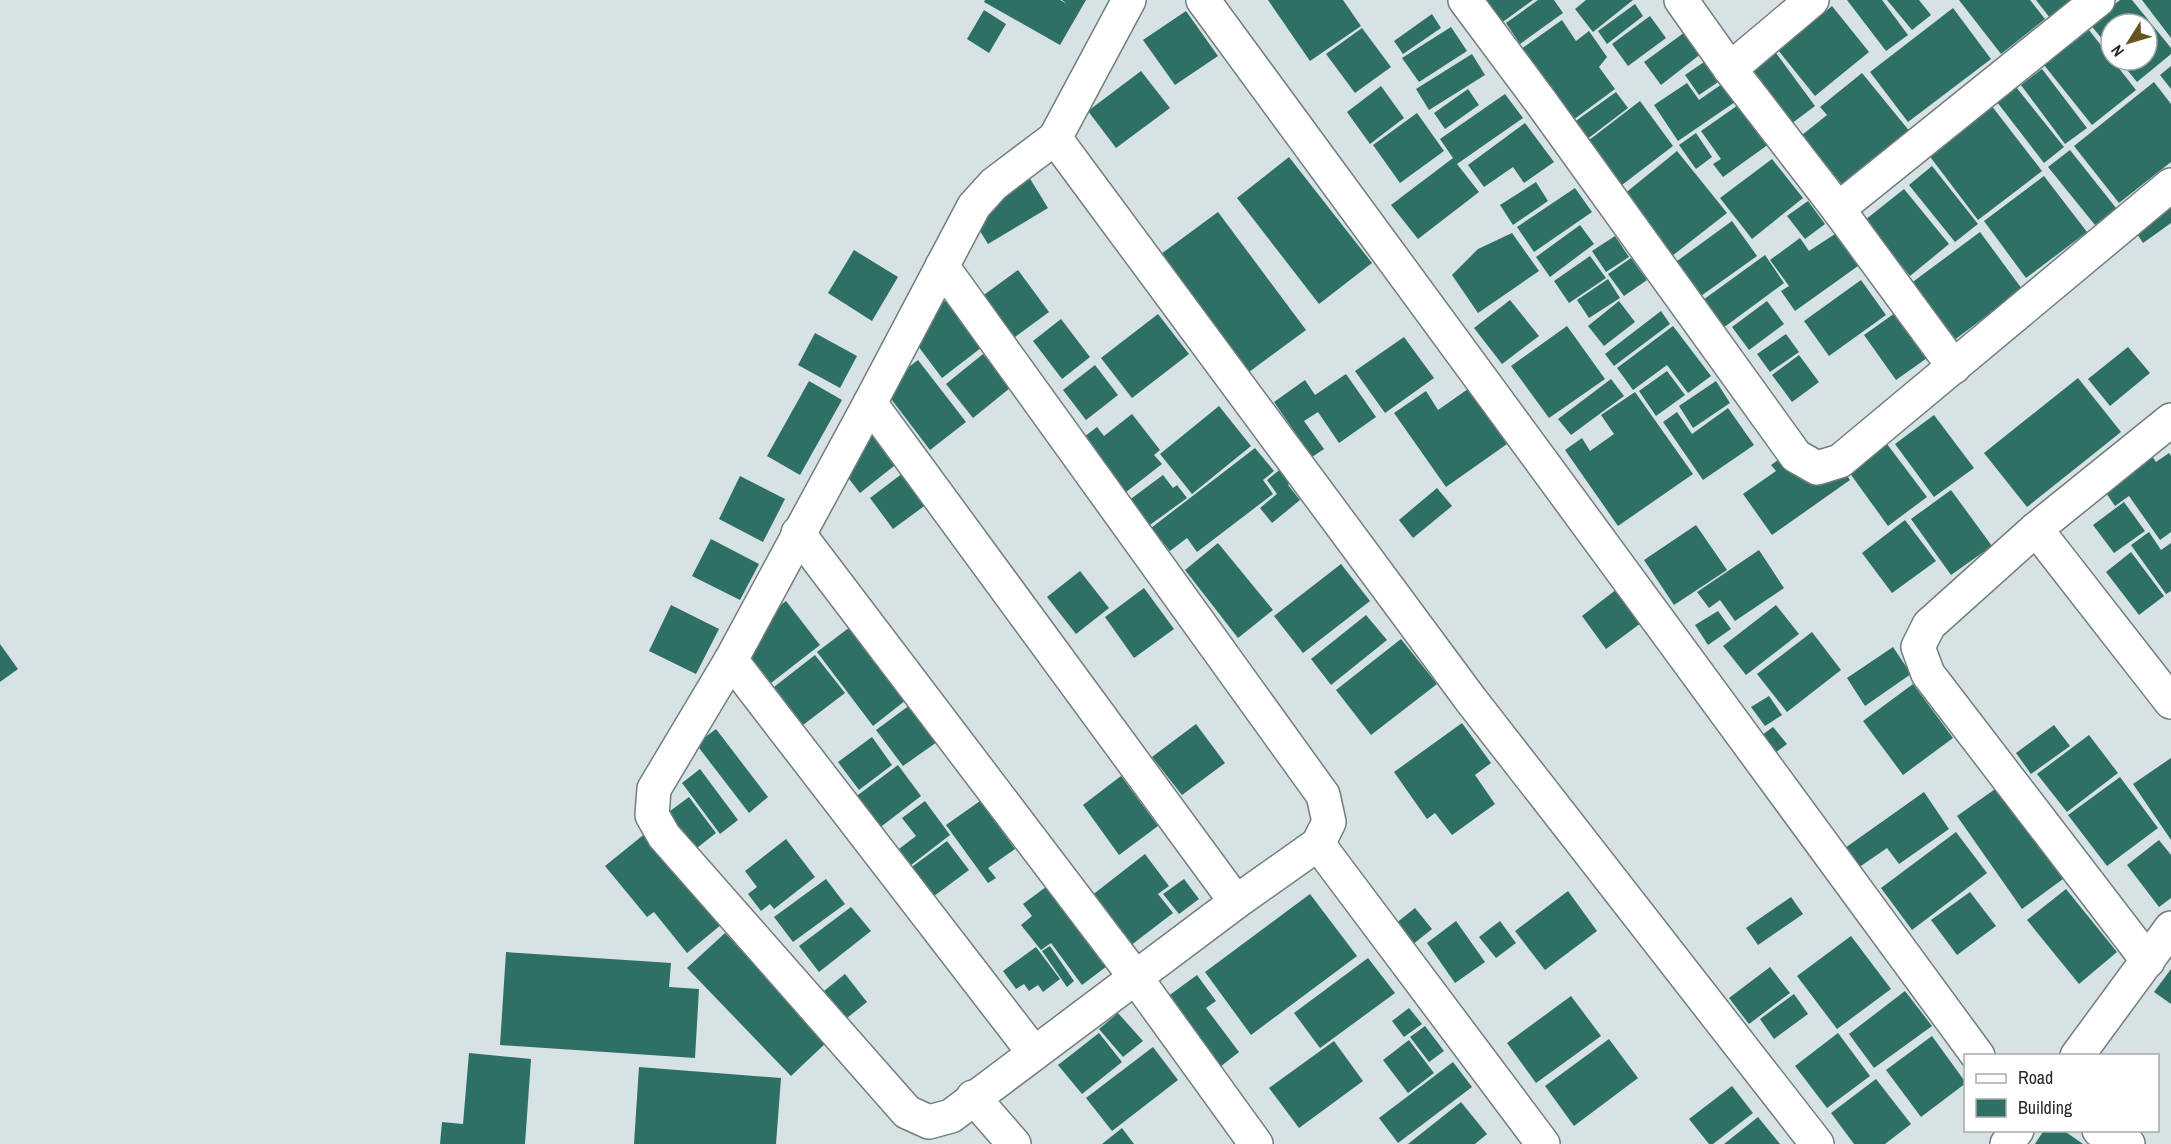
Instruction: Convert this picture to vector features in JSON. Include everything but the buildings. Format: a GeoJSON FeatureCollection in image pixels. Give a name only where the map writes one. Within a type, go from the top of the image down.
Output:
{"type":"FeatureCollection","features":[{"type":"Feature","properties":{"kind":"street"},"geometry":{"type":"LineString","coordinates":[[942,266],[1323,795],[1329,822],[1318,844],[1236,902],[973,1097],[951,1116],[929,1122],[907,1112],[664,836],[652,816],[654,789],[731,660],[974,206],[994,184],[1055,138],[1129,0]]}},
{"type":"Feature","properties":{"kind":"street"},"geometry":{"type":"LineString","coordinates":[[1203,0],[1977,1054]]}},
{"type":"Feature","properties":{"kind":"street"},"geometry":{"type":"LineString","coordinates":[[1465,0],[1796,456],[1817,468],[1840,461],[2171,185]]}},
{"type":"Feature","properties":{"kind":"street"},"geometry":{"type":"LineString","coordinates":[[1681,0],[1730,69],[1838,209],[1954,367]]}},
{"type":"Feature","properties":{"kind":"street"},"geometry":{"type":"LineString","coordinates":[[1730,69],[1812,0]]}},
{"type":"Feature","properties":{"kind":"street"},"geometry":{"type":"LineString","coordinates":[[1838,209],[2098,0]]}},
{"type":"Feature","properties":{"kind":"street"},"geometry":{"type":"LineString","coordinates":[[1055,138],[1471,700],[1817,1144]]}},
{"type":"Feature","properties":{"kind":"street"},"geometry":{"type":"LineString","coordinates":[[870,403],[1236,902]]}},
{"type":"Feature","properties":{"kind":"street"},"geometry":{"type":"LineString","coordinates":[[2148,961],[1928,674],[1918,647],[1929,625],[2036,529],[2171,420]]}},
{"type":"Feature","properties":{"kind":"street"},"geometry":{"type":"LineString","coordinates":[[2036,529],[2171,702]]}},
{"type":"Feature","properties":{"kind":"street"},"geometry":{"type":"LineString","coordinates":[[798,533],[1136,978],[1256,1144]]}},
{"type":"Feature","properties":{"kind":"street"},"geometry":{"type":"LineString","coordinates":[[731,660],[1034,1053]]}},
{"type":"Feature","properties":{"kind":"street"},"geometry":{"type":"LineString","coordinates":[[1318,844],[1544,1144]]}},
{"type":"Feature","properties":{"kind":"street"},"geometry":{"type":"LineString","coordinates":[[2078,1054],[2171,928]]}},
{"type":"Feature","properties":{"kind":"street"},"geometry":{"type":"LineString","coordinates":[[973,1097],[1014,1144]]}},
{"type":"Feature","properties":{"kind":"street"},"geometry":{"type":"LineString","coordinates":[[2007,1144],[2016,1132]]}},
{"type":"Feature","properties":{"kind":"street"},"geometry":{"type":"LineString","coordinates":[[2102,1132],[2128,1144]]}}]}
